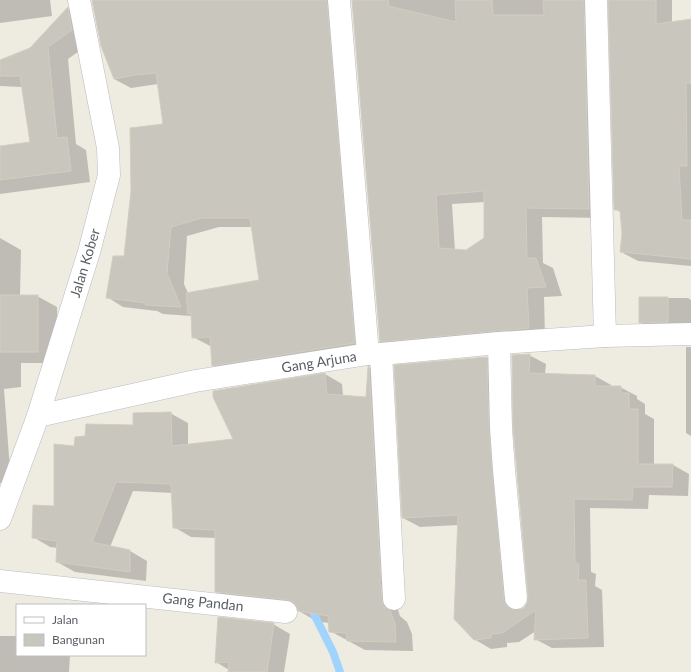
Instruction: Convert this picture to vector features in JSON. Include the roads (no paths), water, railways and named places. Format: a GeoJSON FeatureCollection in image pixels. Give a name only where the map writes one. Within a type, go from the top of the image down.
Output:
{"type":"FeatureCollection","features":[{"type":"Feature","properties":{"kind":"street","name":"Jalan Kober"},"geometry":{"type":"LineString","coordinates":[[0,519],[38,416],[89,252],[109,175],[108,148],[79,0]]}},
{"type":"Feature","properties":{"kind":"street"},"geometry":{"type":"LineString","coordinates":[[339,0],[375,354],[394,599]]}},
{"type":"Feature","properties":{"kind":"street"},"geometry":{"type":"LineString","coordinates":[[596,0],[605,336]]}},
{"type":"Feature","properties":{"kind":"street","name":"Gang Arjuna"},"geometry":{"type":"LineString","coordinates":[[38,416],[196,381],[375,354],[499,343],[605,336],[691,334]]}},
{"type":"Feature","properties":{"kind":"street"},"geometry":{"type":"LineString","coordinates":[[499,343],[501,428],[516,598]]}},
{"type":"Feature","properties":{"kind":"street","name":"Gang Pandan"},"geometry":{"type":"LineString","coordinates":[[0,580],[286,612]]}},
{"type":"Feature","properties":{"kind":"waterway"},"geometry":{"type":"LineString","coordinates":[[309,604],[333,652],[340,672]]}}]}
